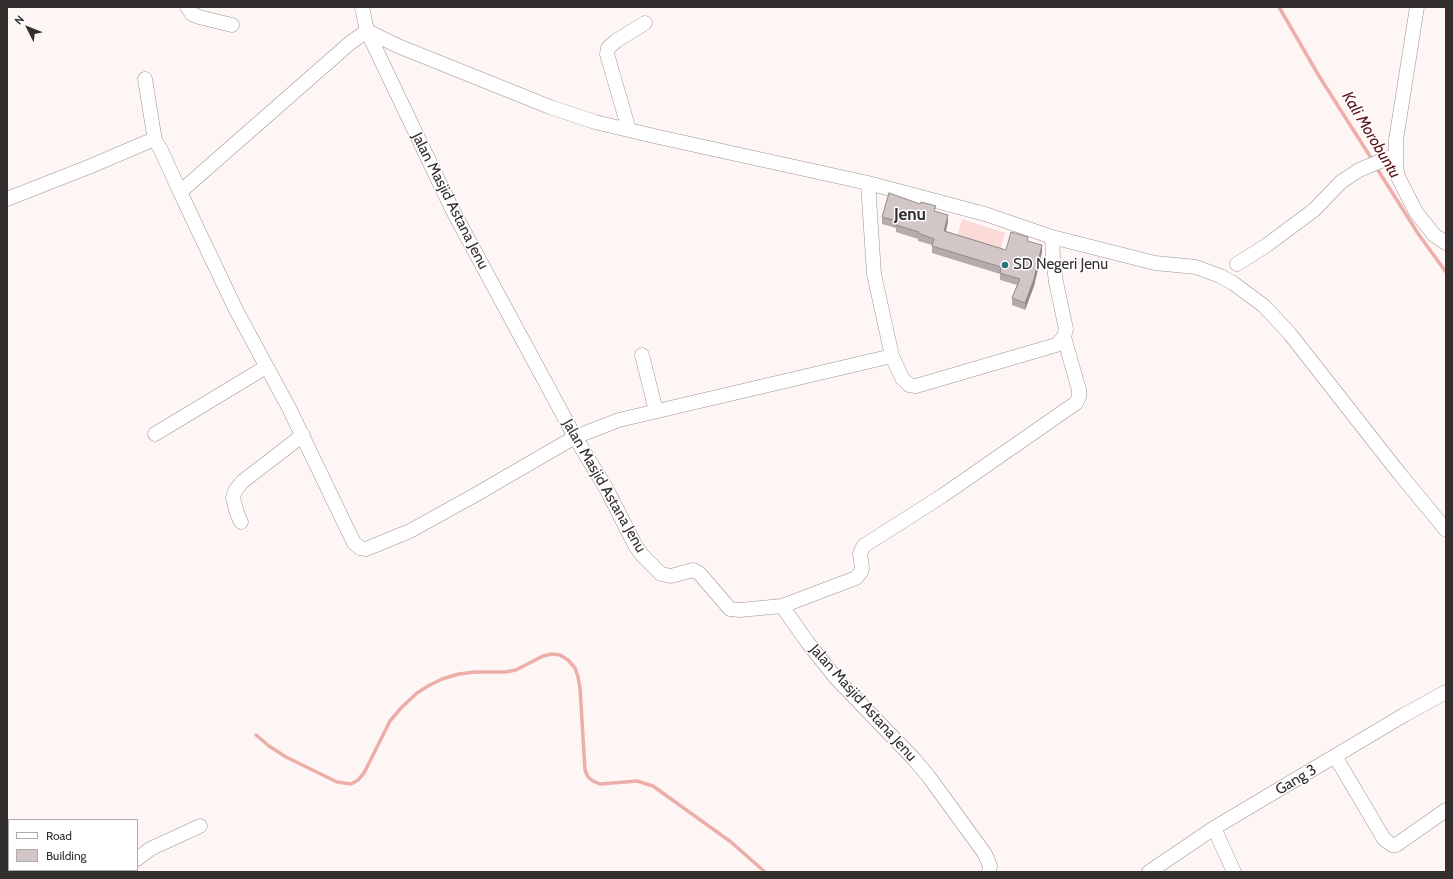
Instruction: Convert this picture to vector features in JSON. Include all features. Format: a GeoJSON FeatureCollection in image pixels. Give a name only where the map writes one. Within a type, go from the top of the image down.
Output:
{"type":"FeatureCollection","features":[{"type":"Feature","properties":{"kind":"street"},"geometry":{"type":"LineString","coordinates":[[186,7],[192,14],[199,17],[232,25]]}},
{"type":"Feature","properties":{"kind":"street","name":"Jalan Masjid Astana Jenu"},"geometry":{"type":"LineString","coordinates":[[362,7],[367,31],[453,211],[575,437],[606,488],[635,545],[648,562],[661,574],[671,576],[693,570],[697,571],[705,578],[730,609],[740,610],[782,606],[808,643],[835,677],[913,758],[929,777],[984,854],[990,866],[989,872]]}},
{"type":"Feature","properties":{"kind":"street"},"geometry":{"type":"LineString","coordinates":[[1417,7],[1392,158],[1396,167],[1398,178],[1416,212],[1434,235],[1446,244]]}},
{"type":"Feature","properties":{"kind":"street"},"geometry":{"type":"LineString","coordinates":[[629,130],[606,54],[608,48],[616,41],[645,23]]}},
{"type":"Feature","properties":{"kind":"street"},"geometry":{"type":"LineString","coordinates":[[180,192],[350,43],[367,31],[392,44],[574,116],[629,130],[868,183],[985,214],[1052,237],[1155,263],[1196,267],[1212,272],[1226,279],[1252,296],[1264,306],[1290,334],[1446,530]]}},
{"type":"Feature","properties":{"kind":"street"},"geometry":{"type":"LineString","coordinates":[[145,79],[155,141],[160,148],[236,310],[303,435],[354,543],[360,548],[366,549],[410,531],[575,437],[619,420],[892,356]]}},
{"type":"Feature","properties":{"kind":"street"},"geometry":{"type":"LineString","coordinates":[[7,199],[91,166],[149,141],[155,141]]}},
{"type":"Feature","properties":{"kind":"street"},"geometry":{"type":"LineString","coordinates":[[1237,264],[1267,245],[1314,210],[1341,182],[1359,170],[1392,158]]}},
{"type":"Feature","properties":{"kind":"street"},"geometry":{"type":"LineString","coordinates":[[868,183],[874,274],[892,356],[902,378],[909,385],[916,386],[1056,345],[1064,337]]}},
{"type":"Feature","properties":{"kind":"street"},"geometry":{"type":"LineString","coordinates":[[782,606],[856,578],[862,568],[860,554],[865,544],[942,496],[1076,403],[1079,397],[1079,390],[1064,337],[1066,328],[1056,282],[1052,237]]}},
{"type":"Feature","properties":{"kind":"street"},"geometry":{"type":"LineString","coordinates":[[642,355],[656,411]]}},
{"type":"Feature","properties":{"kind":"street"},"geometry":{"type":"LineString","coordinates":[[155,434],[266,367]]}},
{"type":"Feature","properties":{"kind":"street"},"geometry":{"type":"LineString","coordinates":[[241,522],[233,498],[235,491],[242,482],[303,435]]}},
{"type":"Feature","properties":{"kind":"street","name":"Gang 3"},"geometry":{"type":"LineString","coordinates":[[1149,872],[1214,828],[1446,692]]}},
{"type":"Feature","properties":{"kind":"street"},"geometry":{"type":"LineString","coordinates":[[1335,756],[1384,839],[1392,845],[1396,845],[1446,810]]}},
{"type":"Feature","properties":{"kind":"street"},"geometry":{"type":"LineString","coordinates":[[138,858],[150,849],[200,826]]}},
{"type":"Feature","properties":{"kind":"street"},"geometry":{"type":"LineString","coordinates":[[1214,828],[1234,872]]}},
{"type":"Feature","properties":{"kind":"shaded area"},"geometry":{"type":"Polygon","coordinates":[[[962,219],[1005,233],[1000,251],[957,237],[962,219]]]}},
{"type":"Feature","properties":{"kind":"building"},"geometry":{"type":"Polygon","coordinates":[[[889,193],[920,204],[921,202],[936,206],[934,211],[948,215],[944,231],[1006,250],[1011,232],[1028,237],[1027,241],[1042,245],[1034,279],[1025,303],[1012,298],[1020,279],[1000,273],[1001,267],[932,246],[934,239],[918,233],[919,232],[896,225],[897,221],[882,217],[889,193]]]}},
{"type":"Feature","properties":{"kind":"waterway","name":"Kali Morobuntu"},"geometry":{"type":"LineString","coordinates":[[1279,7],[1319,76],[1373,161]]}},
{"type":"Feature","properties":{"kind":"waterway","name":"Kali Morobuntu"},"geometry":{"type":"LineString","coordinates":[[1376,167],[1419,235],[1446,272]]}},
{"type":"Feature","properties":{"kind":"waterway"},"geometry":{"type":"LineString","coordinates":[[256,735],[286,757],[337,782],[351,784],[358,780],[364,773],[390,721],[417,693],[428,686],[442,679],[459,674],[475,672],[505,672],[516,670],[543,656],[552,654],[560,655],[568,660],[575,668],[578,677],[585,770],[588,777],[600,784],[637,781],[653,786],[731,842],[765,872]]}},
{"type":"Feature","properties":{"kind":"place","name":"SD Negeri Jenu"},"geometry":{"type":"Point","coordinates":[1005,265]}},
{"type":"Feature","properties":{"kind":"district","name":"Jenu"},"geometry":{"type":"Point","coordinates":[910,215]}}]}
